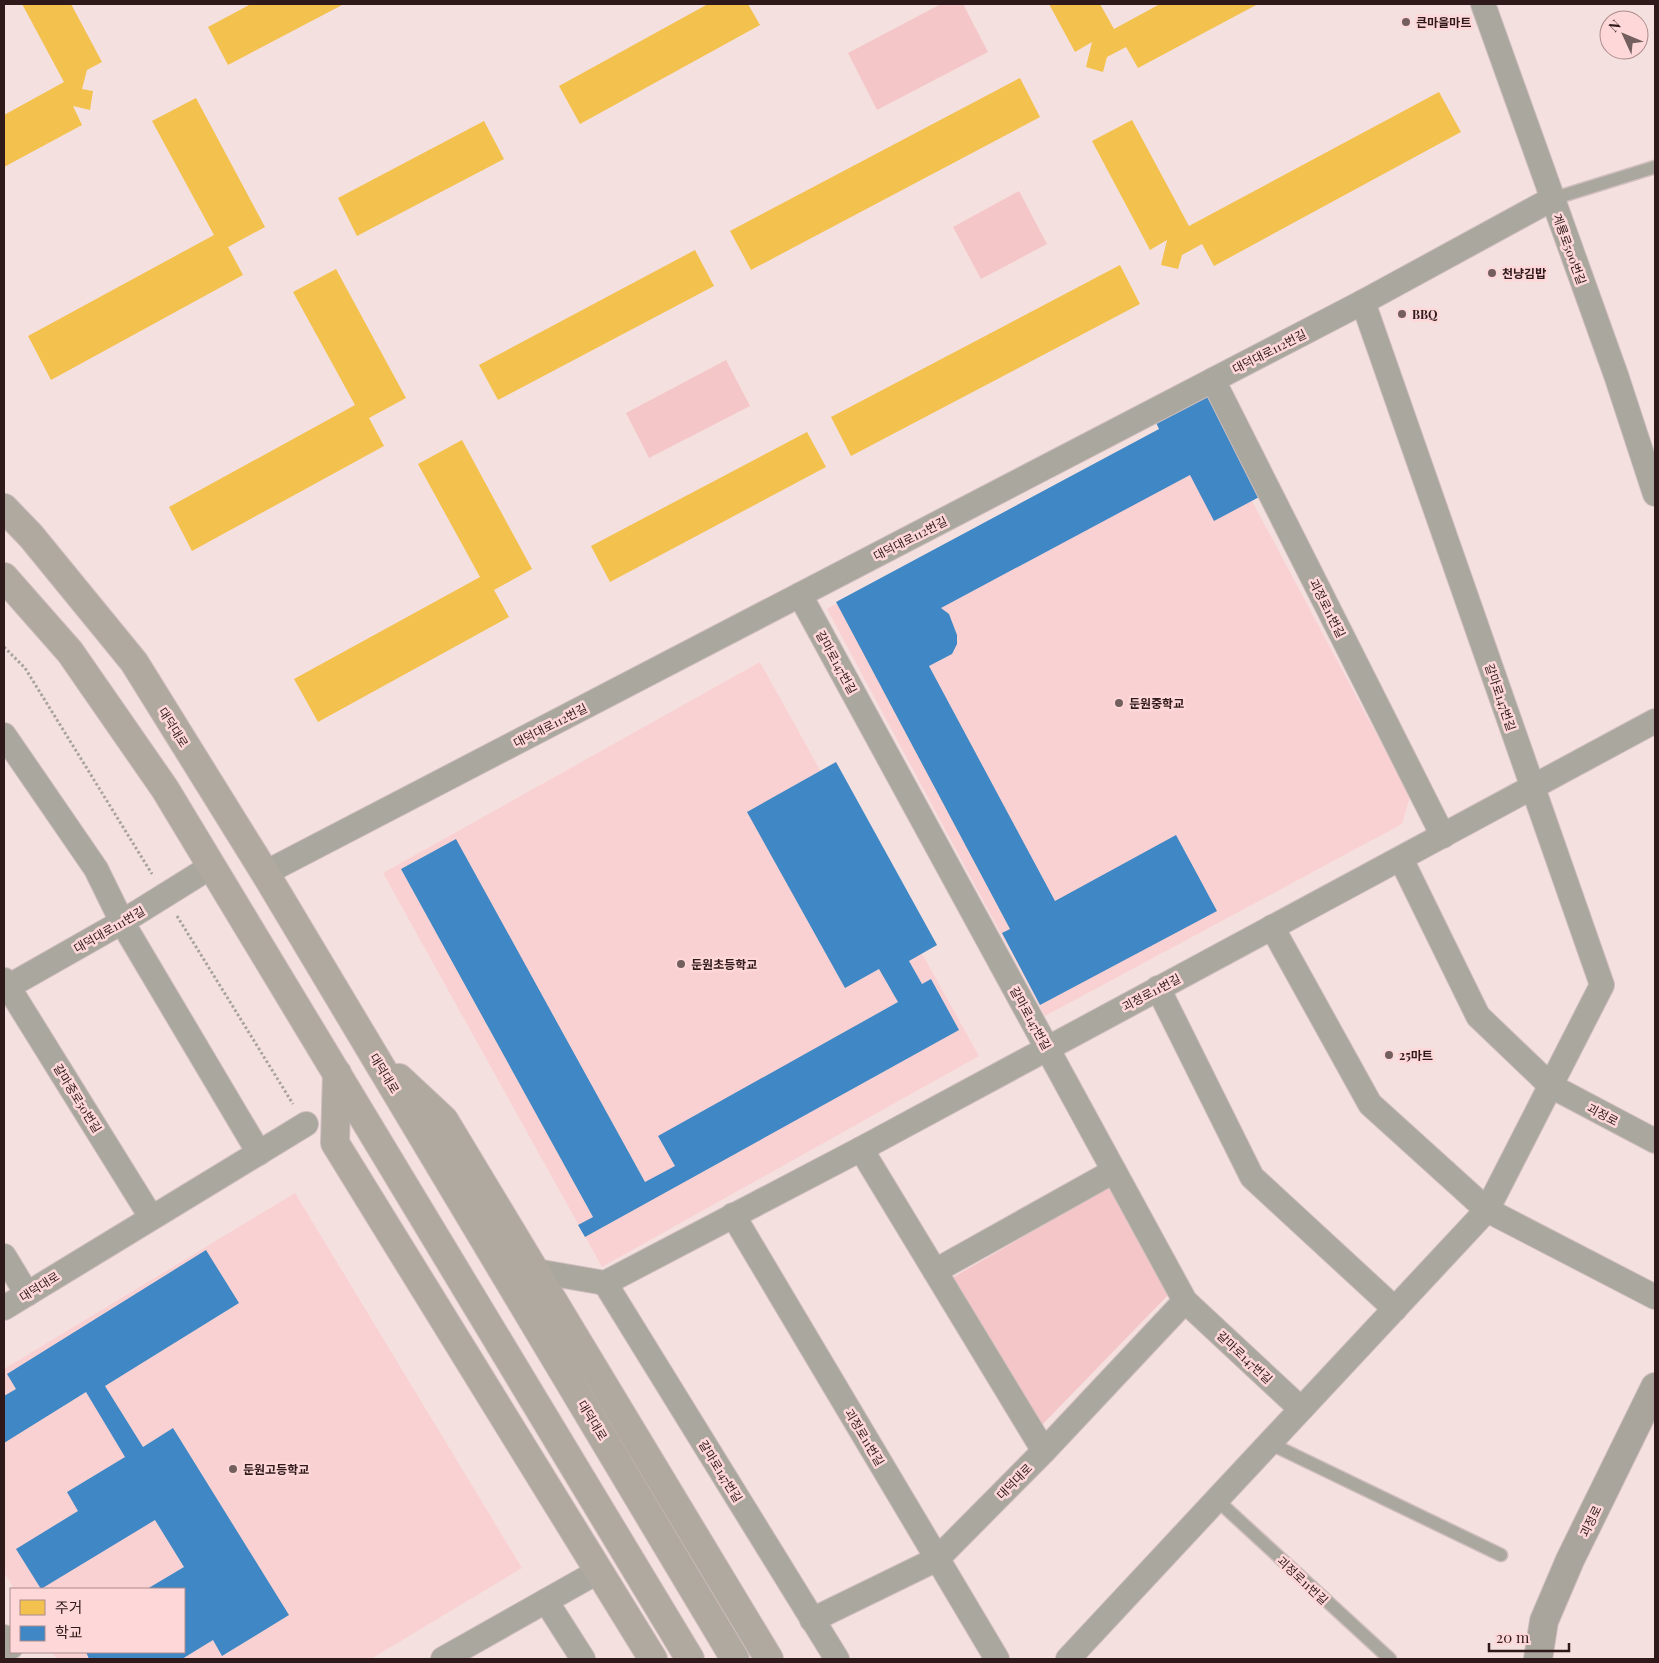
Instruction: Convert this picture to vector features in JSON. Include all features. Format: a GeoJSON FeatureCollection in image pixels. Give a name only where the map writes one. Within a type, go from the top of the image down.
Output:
{"type":"FeatureCollection","features":[{"type":"Feature","properties":{"kind":"main road","name":"대덕대로"},"geometry":{"type":"LineString","coordinates":[[4,508],[30,536],[134,662],[265,873],[735,1659]]}},
{"type":"Feature","properties":{"kind":"main road"},"geometry":{"type":"LineString","coordinates":[[4,576],[70,652],[165,789],[690,1659]]}},
{"type":"Feature","properties":{"kind":"main road"},"geometry":{"type":"LineString","coordinates":[[375,1056],[444,1120],[769,1659]]}},
{"type":"Feature","properties":{"kind":"main road"},"geometry":{"type":"LineString","coordinates":[[338,1073],[335,1143],[429,1298],[654,1659]]}},
{"type":"Feature","properties":{"kind":"main road"},"geometry":{"type":"LineString","coordinates":[[429,1298],[514,1366]]}},
{"type":"Feature","properties":{"kind":"main road","name":"괴정로"},"geometry":{"type":"LineString","coordinates":[[1538,1659],[1544,1621],[1570,1560],[1655,1387]]}},
{"type":"Feature","properties":{"kind":"street","name":"계룡로500번길"},"geometry":{"type":"LineString","coordinates":[[1483,4],[1655,494]]}},
{"type":"Feature","properties":{"kind":"street","name":"대덕대로112번길"},"geometry":{"type":"LineString","coordinates":[[265,873],[1363,302],[1552,199]]}},
{"type":"Feature","properties":{"kind":"street","name":"갈마로147번길"},"geometry":{"type":"LineString","coordinates":[[1068,1659],[1487,1210],[1602,985],[1363,302]]}},
{"type":"Feature","properties":{"kind":"street","name":"괴정로11번길"},"geometry":{"type":"LineString","coordinates":[[1213,380],[1443,836]]}},
{"type":"Feature","properties":{"kind":"street","name":"갈마로147번길"},"geometry":{"type":"LineString","coordinates":[[800,595],[1185,1300],[1301,1409]]}},
{"type":"Feature","properties":{"kind":"street","name":"괴정로11번길"},"geometry":{"type":"LineString","coordinates":[[606,1283],[861,1149],[1047,1047],[1401,859],[1655,721]]}},
{"type":"Feature","properties":{"kind":"street"},"geometry":{"type":"LineString","coordinates":[[4,735],[96,869],[122,922],[258,1153]]}},
{"type":"Feature","properties":{"kind":"street"},"geometry":{"type":"LineString","coordinates":[[1401,859],[1478,1016],[1551,1086]]}},
{"type":"Feature","properties":{"kind":"street","name":"대덕대로111번길"},"geometry":{"type":"LineString","coordinates":[[5,985],[122,922],[212,866]]}},
{"type":"Feature","properties":{"kind":"street"},"geometry":{"type":"LineString","coordinates":[[1272,927],[1370,1104],[1487,1210],[1655,1297]]}},
{"type":"Feature","properties":{"kind":"street","name":"갈마중로50번길"},"geometry":{"type":"LineString","coordinates":[[5,985],[151,1217]]}},
{"type":"Feature","properties":{"kind":"street"},"geometry":{"type":"LineString","coordinates":[[1158,988],[1252,1177],[1394,1310]]}},
{"type":"Feature","properties":{"kind":"street","name":"괴정로"},"geometry":{"type":"LineString","coordinates":[[1551,1086],[1655,1141]]}},
{"type":"Feature","properties":{"kind":"street","name":"대덕대로"},"geometry":{"type":"LineString","coordinates":[[4,1308],[306,1124]]}},
{"type":"Feature","properties":{"kind":"street"},"geometry":{"type":"LineString","coordinates":[[861,1149],[1044,1451]]}},
{"type":"Feature","properties":{"kind":"street"},"geometry":{"type":"LineString","coordinates":[[935,1271],[1114,1171]]}},
{"type":"Feature","properties":{"kind":"street","name":"괴정로11번길"},"geometry":{"type":"LineString","coordinates":[[733,1215],[997,1659]]}},
{"type":"Feature","properties":{"kind":"street"},"geometry":{"type":"LineString","coordinates":[[4,1256],[27,1294]]}},
{"type":"Feature","properties":{"kind":"street"},"geometry":{"type":"LineString","coordinates":[[536,1271],[606,1283]]}},
{"type":"Feature","properties":{"kind":"street","name":"갈마로147번길"},"geometry":{"type":"LineString","coordinates":[[606,1283],[837,1659]]}},
{"type":"Feature","properties":{"kind":"street","name":"대덕대로"},"geometry":{"type":"LineString","coordinates":[[812,1620],[937,1560],[1044,1451],[1185,1300]]}},
{"type":"Feature","properties":{"kind":"street"},"geometry":{"type":"LineString","coordinates":[[444,1659],[600,1571]]}},
{"type":"Feature","properties":{"kind":"street"},"geometry":{"type":"LineString","coordinates":[[546,1601],[583,1659]]}},
{"type":"Feature","properties":{"kind":"lane"},"geometry":{"type":"LineString","coordinates":[[1552,199],[1655,166]]}},
{"type":"Feature","properties":{"kind":"lane"},"geometry":{"type":"LineString","coordinates":[[1269,1443],[1501,1555]]}},
{"type":"Feature","properties":{"kind":"lane","name":"괴정로11번길"},"geometry":{"type":"LineString","coordinates":[[1217,1500],[1390,1659]]}},
{"type":"Feature","properties":{"kind":"shaded area"},"geometry":{"type":"Polygon","coordinates":[[[941,4],[963,4],[988,52],[877,110],[848,53],[941,4]]]}},
{"type":"Feature","properties":{"kind":"shaded area"},"geometry":{"type":"Polygon","coordinates":[[[1019,191],[1047,244],[981,279],[953,227],[1019,191]]]}},
{"type":"Feature","properties":{"kind":"shaded area"},"geometry":{"type":"Polygon","coordinates":[[[726,360],[750,406],[649,458],[626,413],[726,360]]]}},
{"type":"Feature","properties":{"kind":"shaded area","name":"둔원중학교"},"geometry":{"type":"Polygon","coordinates":[[[1202,407],[1410,797],[1402,824],[1045,1016],[827,609],[1202,407]]]}},
{"type":"Feature","properties":{"kind":"shaded area","name":"둔원초등학교"},"geometry":{"type":"Polygon","coordinates":[[[760,662],[979,1056],[602,1267],[383,873],[760,662]]]}},
{"type":"Feature","properties":{"kind":"shaded area"},"geometry":{"type":"Polygon","coordinates":[[[1109,1187],[1170,1293],[1039,1428],[952,1278],[1109,1187]]]}},
{"type":"Feature","properties":{"kind":"shaded area","name":"둔원고등학교"},"geometry":{"type":"Polygon","coordinates":[[[295,1193],[522,1568],[371,1659],[57,1659],[53,1653],[185,1653],[185,1588],[13,1588],[4,1572],[4,1369],[295,1193]]]}},
{"type":"Feature","properties":{"kind":"building: 주거"},"geometry":{"type":"Polygon","coordinates":[[[22,4],[71,4],[102,62],[87,70],[82,89],[93,91],[90,110],[73,106],[82,125],[4,167],[4,115],[64,82],[22,4]]]}},
{"type":"Feature","properties":{"kind":"building: 주거"},"geometry":{"type":"Polygon","coordinates":[[[251,4],[344,4],[228,65],[208,27],[251,4]]]}},
{"type":"Feature","properties":{"kind":"building: 주거"},"geometry":{"type":"Polygon","coordinates":[[[708,4],[748,4],[760,25],[580,124],[559,86],[708,4]]]}},
{"type":"Feature","properties":{"kind":"building: 주거"},"geometry":{"type":"Polygon","coordinates":[[[1049,4],[1100,4],[1114,29],[1160,4],[1258,4],[1138,68],[1126,47],[1107,57],[1103,72],[1086,67],[1092,42],[1075,52],[1049,4]]]}},
{"type":"Feature","properties":{"kind":"building: 주거"},"geometry":{"type":"Polygon","coordinates":[[[1020,78],[1040,117],[751,270],[730,231],[1020,78]]]}},
{"type":"Feature","properties":{"kind":"building: 주거"},"geometry":{"type":"Polygon","coordinates":[[[1439,92],[1461,132],[1214,266],[1202,244],[1182,255],[1178,269],[1161,265],[1167,240],[1150,250],[1092,141],[1132,120],[1189,226],[1439,92]]]}},
{"type":"Feature","properties":{"kind":"building: 주거"},"geometry":{"type":"Polygon","coordinates":[[[196,98],[265,227],[228,247],[243,275],[51,380],[28,336],[214,235],[152,121],[196,98]]]}},
{"type":"Feature","properties":{"kind":"building: 주거"},"geometry":{"type":"Polygon","coordinates":[[[484,121],[504,159],[357,236],[338,198],[484,121]]]}},
{"type":"Feature","properties":{"kind":"building: 주거"},"geometry":{"type":"Polygon","coordinates":[[[695,250],[714,286],[498,400],[479,365],[695,250]]]}},
{"type":"Feature","properties":{"kind":"building: 주거"},"geometry":{"type":"Polygon","coordinates":[[[1120,265],[1140,304],[851,456],[831,417],[1120,265]]]}},
{"type":"Feature","properties":{"kind":"building: 주거"},"geometry":{"type":"Polygon","coordinates":[[[336,269],[406,398],[369,418],[384,446],[192,551],[169,507],[355,405],[293,292],[336,269]]]}},
{"type":"Feature","properties":{"kind":"building: 주거"},"geometry":{"type":"Polygon","coordinates":[[[807,432],[826,467],[610,582],[591,546],[807,432]]]}},
{"type":"Feature","properties":{"kind":"building: 주거"},"geometry":{"type":"Polygon","coordinates":[[[462,440],[532,569],[494,590],[509,617],[318,722],[294,679],[480,577],[418,464],[462,440]]]}},
{"type":"Feature","properties":{"kind":"building: 학교"},"geometry":{"type":"Polygon","coordinates":[[[1206,388],[1263,495],[1214,521],[1190,475],[941,608],[949,614],[957,635],[957,644],[952,654],[929,666],[1055,901],[1176,835],[1217,911],[1040,1005],[1002,933],[1010,929],[836,602],[1159,429],[1153,416],[1206,388]]]}},
{"type":"Feature","properties":{"kind":"building: 학교"},"geometry":{"type":"Polygon","coordinates":[[[836,762],[937,945],[909,961],[922,984],[931,979],[959,1030],[585,1237],[578,1225],[593,1217],[401,869],[456,839],[645,1182],[675,1166],[658,1136],[898,1002],[879,969],[845,988],[747,812],[836,762]]]}},
{"type":"Feature","properties":{"kind":"building: 학교"},"geometry":{"type":"Polygon","coordinates":[[[206,1250],[239,1303],[105,1386],[143,1447],[173,1428],[289,1615],[222,1656],[213,1640],[182,1659],[89,1659],[86,1653],[185,1653],[185,1588],[149,1588],[184,1567],[155,1520],[40,1588],[16,1549],[78,1511],[67,1492],[125,1457],[86,1392],[4,1443],[4,1396],[16,1389],[7,1374],[206,1250]]]}},
{"type":"Feature","properties":{"kind":"place","name":"큰마을마트"},"geometry":{"type":"Point","coordinates":[1406,22]}},
{"type":"Feature","properties":{"kind":"place","name":"천냥김밥"},"geometry":{"type":"Point","coordinates":[1492,273]}},
{"type":"Feature","properties":{"kind":"place","name":"BBQ"},"geometry":{"type":"Point","coordinates":[1402,314]}},
{"type":"Feature","properties":{"kind":"place","name":"둔원중학교"},"geometry":{"type":"Point","coordinates":[1119,703]}},
{"type":"Feature","properties":{"kind":"place","name":"둔원초등학교"},"geometry":{"type":"Point","coordinates":[681,964]}},
{"type":"Feature","properties":{"kind":"place","name":"25마트"},"geometry":{"type":"Point","coordinates":[1389,1055]}},
{"type":"Feature","properties":{"kind":"place","name":"둔원고등학교"},"geometry":{"type":"Point","coordinates":[233,1469]}}]}
